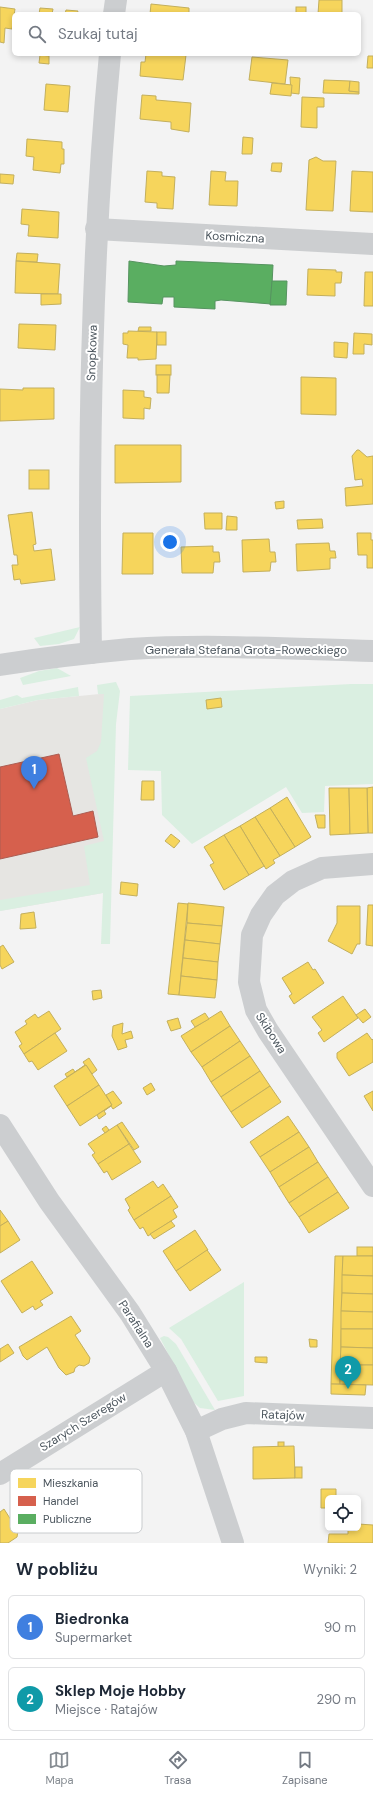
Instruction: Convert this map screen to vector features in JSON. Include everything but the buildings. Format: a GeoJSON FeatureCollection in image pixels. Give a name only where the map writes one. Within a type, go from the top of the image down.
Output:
{"type":"FeatureCollection","features":[{"type":"Feature","properties":{"kind":"street"},"geometry":{"type":"LineString","coordinates":[[114,12],[116,0]]}},
{"type":"Feature","properties":{"kind":"street","name":"Snopkowa"},"geometry":{"type":"LineString","coordinates":[[91,653],[89,454],[96,228],[101,147],[110,56]]}},
{"type":"Feature","properties":{"kind":"street","name":"Kosmiczna"},"geometry":{"type":"LineString","coordinates":[[96,228],[373,244]]}},
{"type":"Feature","properties":{"kind":"street","name":"Generała Stefana Grota-Roweckiego"},"geometry":{"type":"LineString","coordinates":[[0,665],[130,649],[215,647],[373,651]]}},
{"type":"Feature","properties":{"kind":"street","name":"Skibowa"},"geometry":{"type":"LineString","coordinates":[[373,864],[322,868],[293,881],[275,895],[261,915],[252,935],[249,982],[256,1010],[268,1031],[373,1186]]}},
{"type":"Feature","properties":{"kind":"street","name":"Parafialna"},"geometry":{"type":"LineString","coordinates":[[0,1125],[49,1201],[130,1313],[166,1371],[196,1431],[233,1543]]}},
{"type":"Feature","properties":{"kind":"street","name":"Szarych Szeregów"},"geometry":{"type":"LineString","coordinates":[[0,1474],[166,1371]]}},
{"type":"Feature","properties":{"kind":"street","name":"Ratajów"},"geometry":{"type":"LineString","coordinates":[[196,1431],[222,1419],[246,1413],[373,1418]]}},
{"type":"Feature","properties":{"kind":"shaded area"},"geometry":{"type":"Polygon","coordinates":[[[110,693],[103,893],[0,911],[0,709],[38,700],[110,693]]]}},
{"type":"Feature","properties":{"kind":"green space"},"geometry":{"type":"Polygon","coordinates":[[[80,627],[74,639],[59,644],[40,646],[34,638],[80,627]]]}},
{"type":"Feature","properties":{"kind":"green space"},"geometry":{"type":"Polygon","coordinates":[[[57,668],[71,676],[23,685],[20,678],[39,671],[57,668]]]}},
{"type":"Feature","properties":{"kind":"green space"},"geometry":{"type":"Polygon","coordinates":[[[116,682],[120,691],[116,724],[110,944],[101,944],[103,893],[0,911],[0,900],[90,885],[84,846],[104,841],[86,758],[97,751],[101,742],[104,694],[98,694],[97,685],[116,682]]]}},
{"type":"Feature","properties":{"kind":"green space"},"geometry":{"type":"Polygon","coordinates":[[[373,684],[373,784],[325,786],[324,812],[302,813],[286,787],[192,844],[162,815],[161,771],[128,770],[130,696],[373,684]]]}},
{"type":"Feature","properties":{"kind":"green space"},"geometry":{"type":"Polygon","coordinates":[[[78,687],[79,696],[38,700],[0,709],[0,700],[17,695],[22,698],[78,687]]]}},
{"type":"Feature","properties":{"kind":"green space"},"geometry":{"type":"Polygon","coordinates":[[[244,1282],[244,1396],[218,1401],[181,1339],[169,1328],[244,1282]]]}},
{"type":"Feature","properties":{"kind":"green space"},"geometry":{"type":"Polygon","coordinates":[[[164,1336],[168,1337],[176,1344],[215,1410],[200,1408],[193,1402],[160,1338],[164,1336]]]}},
{"type":"Feature","properties":{"kind":"place","name":"Biedronka"},"geometry":{"type":"Point","coordinates":[34,789]}},
{"type":"Feature","properties":{"kind":"place","name":"Sklep Moje Hobby"},"geometry":{"type":"Point","coordinates":[348,1389]}}]}
